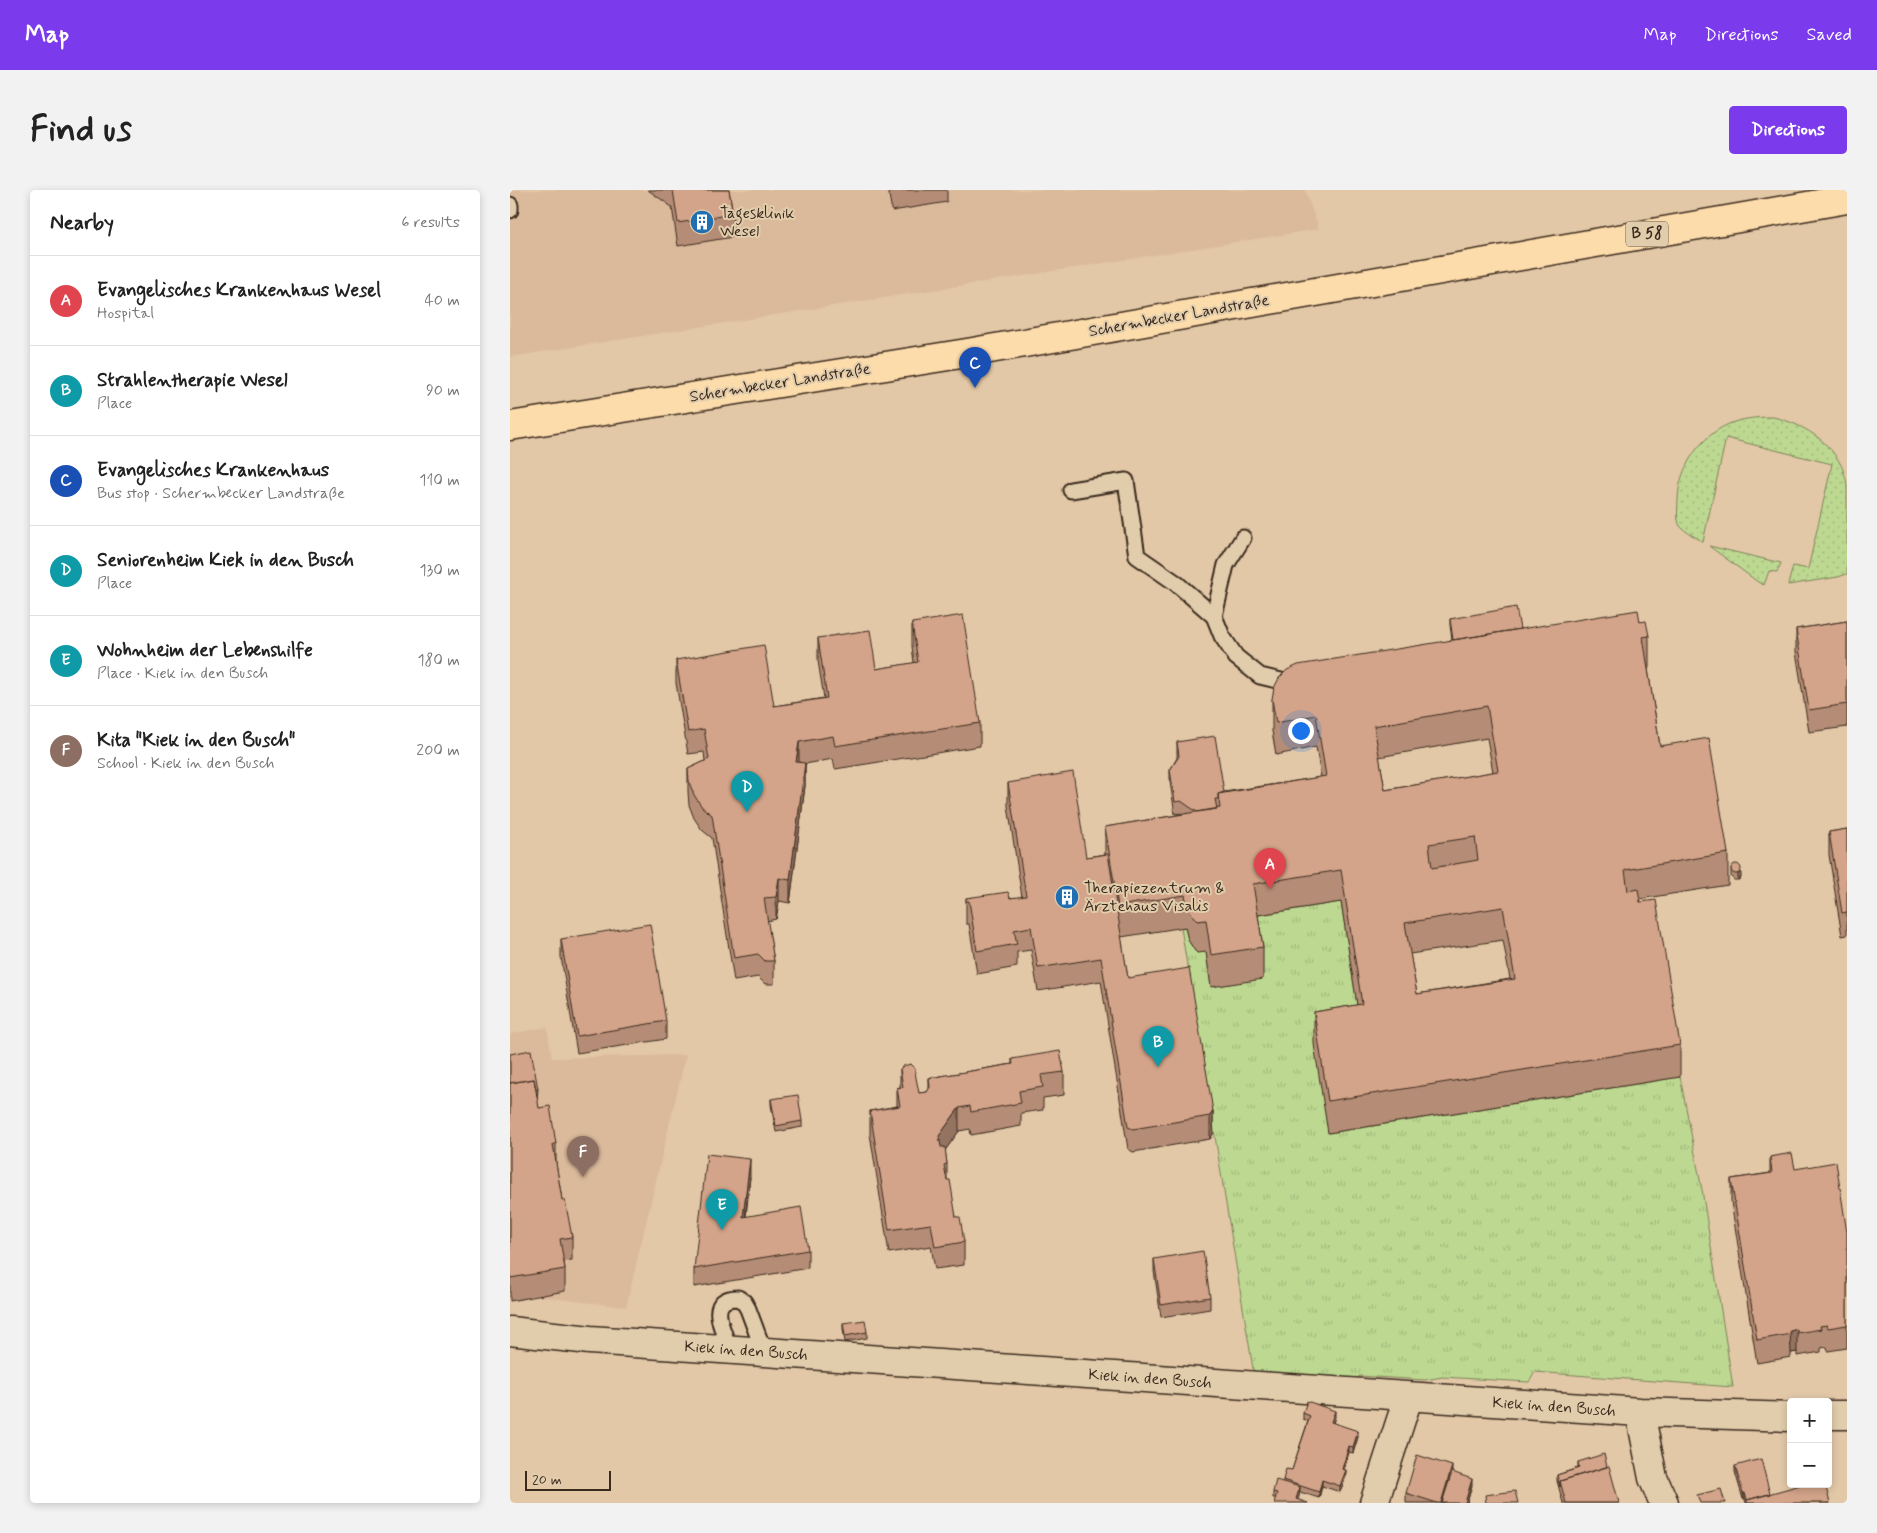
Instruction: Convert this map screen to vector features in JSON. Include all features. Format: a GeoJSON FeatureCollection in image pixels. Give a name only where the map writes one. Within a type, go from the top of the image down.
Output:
{"type":"FeatureCollection","features":[{"type":"Feature","properties":{"kind":"main road","name":"Schermbecker Landstraße"},"geometry":{"type":"LineString","coordinates":[[510,426],[967,353],[1847,199]]}},
{"type":"Feature","properties":{"kind":"street","name":"Kiek in den Busch"},"geometry":{"type":"LineString","coordinates":[[510,1331],[590,1340],[1408,1398],[1640,1412],[1787,1417]]}},
{"type":"Feature","properties":{"kind":"street"},"geometry":{"type":"LineString","coordinates":[[1374,1503],[1408,1398]]}},
{"type":"Feature","properties":{"kind":"street"},"geometry":{"type":"LineString","coordinates":[[1640,1412],[1653,1478],[1664,1503]]}},
{"type":"Feature","properties":{"kind":"street"},"geometry":{"type":"LineString","coordinates":[[1832,1415],[1847,1415]]}},
{"type":"Feature","properties":{"kind":"lane"},"geometry":{"type":"LineString","coordinates":[[510,205],[510,210]]}},
{"type":"Feature","properties":{"kind":"lane"},"geometry":{"type":"LineString","coordinates":[[1071,490],[1126,481],[1137,556],[1176,583],[1214,616],[1222,636],[1236,657],[1260,676],[1298,685],[1315,682]]}},
{"type":"Feature","properties":{"kind":"lane"},"geometry":{"type":"LineString","coordinates":[[1214,616],[1226,565],[1242,538]]}},
{"type":"Feature","properties":{"kind":"lane"},"geometry":{"type":"LineString","coordinates":[[730,1350],[718,1316],[718,1310],[720,1304],[726,1300],[738,1298],[744,1302],[748,1309],[764,1352]]}},
{"type":"Feature","properties":{"kind":"shaded area"},"geometry":{"type":"Polygon","coordinates":[[[510,190],[1305,190],[1319,229],[510,357],[510,190]]]}},
{"type":"Feature","properties":{"kind":"shaded area"},"geometry":{"type":"Polygon","coordinates":[[[547,1027],[552,1058],[686,1055],[626,1307],[534,1296],[510,1301],[510,1034],[547,1027]]]}},
{"type":"Feature","properties":{"kind":"green space"},"geometry":{"type":"Polygon","coordinates":[[[1773,417],[1798,425],[1821,440],[1831,449],[1844,472],[1847,486],[1847,574],[1788,585],[1793,566],[1808,569],[1832,464],[1726,438],[1703,542],[1680,526],[1678,517],[1679,487],[1688,463],[1702,442],[1722,427],[1734,422],[1773,417]]]}},
{"type":"Feature","properties":{"kind":"green space"},"geometry":{"type":"Polygon","coordinates":[[[1709,546],[1781,563],[1777,572],[1769,571],[1764,585],[1709,546]]]}},
{"type":"Feature","properties":{"kind":"green space"},"geometry":{"type":"Polygon","coordinates":[[[1341,902],[1362,1036],[1329,1133],[1680,1077],[1702,1190],[1733,1387],[1535,1372],[1529,1382],[1442,1377],[1425,1380],[1359,1376],[1358,1382],[1254,1375],[1181,928],[1185,927],[1188,940],[1195,951],[1206,952],[1211,987],[1253,916],[1341,902]]]}},
{"type":"Feature","properties":{"kind":"building"},"geometry":{"type":"Polygon","coordinates":[[[673,190],[729,190],[733,214],[678,223],[673,190]]]}},
{"type":"Feature","properties":{"kind":"building"},"geometry":{"type":"Polygon","coordinates":[[[1516,607],[1520,629],[1453,640],[1450,619],[1516,607]]]}},
{"type":"Feature","properties":{"kind":"building"},"geometry":{"type":"Polygon","coordinates":[[[1638,610],[1640,622],[1646,621],[1649,636],[1643,637],[1660,746],[1709,738],[1728,853],[1625,870],[1628,891],[1638,889],[1640,902],[1656,900],[1680,1045],[1328,1101],[1314,1012],[1362,1004],[1341,870],[1253,884],[1263,947],[1211,955],[1206,920],[1197,921],[1195,919],[1188,908],[1185,895],[1118,906],[1105,827],[1220,808],[1218,794],[1326,776],[1316,715],[1276,723],[1272,699],[1274,688],[1279,678],[1287,670],[1298,665],[1638,610]],[[1487,706],[1374,726],[1385,790],[1498,771],[1487,706]],[[1475,837],[1429,844],[1432,868],[1478,860],[1475,837]],[[1503,907],[1405,923],[1417,994],[1515,979],[1503,907]]]}},
{"type":"Feature","properties":{"kind":"building"},"geometry":{"type":"Polygon","coordinates":[[[963,615],[980,723],[835,746],[833,736],[799,742],[796,762],[805,763],[790,880],[779,878],[776,897],[764,898],[774,961],[765,961],[758,954],[734,958],[712,815],[702,807],[694,795],[689,782],[688,769],[709,759],[704,729],[688,732],[676,660],[764,645],[774,706],[827,698],[818,638],[870,630],[876,669],[918,662],[912,623],[963,615]]]}},
{"type":"Feature","properties":{"kind":"building"},"geometry":{"type":"Polygon","coordinates":[[[1847,621],[1847,704],[1809,710],[1796,629],[1847,621]]]}},
{"type":"Feature","properties":{"kind":"building"},"geometry":{"type":"Polygon","coordinates":[[[1215,736],[1224,792],[1218,794],[1218,799],[1215,799],[1217,809],[1197,812],[1181,801],[1175,802],[1170,770],[1179,756],[1177,742],[1215,736]]]}},
{"type":"Feature","properties":{"kind":"building"},"geometry":{"type":"Polygon","coordinates":[[[1073,772],[1086,857],[1108,854],[1128,978],[1189,968],[1213,1111],[1210,1116],[1133,1129],[1128,1127],[1101,958],[1038,968],[1031,927],[1014,930],[1017,944],[977,951],[969,901],[966,901],[966,898],[1008,892],[1010,898],[1026,896],[1008,783],[1073,772]]]}},
{"type":"Feature","properties":{"kind":"building"},"geometry":{"type":"Polygon","coordinates":[[[1847,829],[1847,912],[1842,913],[1829,832],[1847,829]]]}},
{"type":"Feature","properties":{"kind":"building"},"geometry":{"type":"Polygon","coordinates":[[[1734,864],[1738,864],[1741,869],[1740,873],[1734,874],[1731,871],[1731,867],[1734,864]]]}},
{"type":"Feature","properties":{"kind":"building"},"geometry":{"type":"Polygon","coordinates":[[[650,924],[666,1021],[577,1036],[561,939],[650,924]]]}},
{"type":"Feature","properties":{"kind":"building"},"geometry":{"type":"Polygon","coordinates":[[[531,1050],[538,1089],[536,1090],[534,1079],[510,1083],[510,1054],[531,1050]]]}},
{"type":"Feature","properties":{"kind":"building"},"geometry":{"type":"Polygon","coordinates":[[[1060,1051],[1064,1072],[1041,1075],[1043,1087],[1019,1091],[1021,1103],[971,1112],[970,1106],[959,1108],[939,1136],[941,1147],[945,1147],[947,1164],[944,1165],[947,1180],[950,1180],[956,1217],[960,1217],[964,1242],[935,1247],[931,1224],[889,1230],[870,1111],[900,1106],[897,1088],[903,1087],[900,1069],[911,1064],[914,1067],[919,1093],[927,1092],[930,1087],[929,1078],[1013,1064],[1012,1059],[1060,1051]]]}},
{"type":"Feature","properties":{"kind":"building"},"geometry":{"type":"Polygon","coordinates":[[[534,1079],[539,1108],[550,1106],[556,1144],[553,1144],[562,1200],[565,1200],[572,1237],[560,1239],[565,1269],[510,1278],[510,1083],[534,1079]]]}},
{"type":"Feature","properties":{"kind":"building"},"geometry":{"type":"Polygon","coordinates":[[[798,1095],[802,1121],[776,1126],[771,1099],[798,1095]]]}},
{"type":"Feature","properties":{"kind":"building"},"geometry":{"type":"Polygon","coordinates":[[[1792,1153],[1795,1169],[1836,1162],[1847,1233],[1847,1325],[1828,1328],[1827,1325],[1820,1326],[1821,1329],[1797,1333],[1797,1329],[1790,1331],[1791,1334],[1757,1340],[1731,1179],[1772,1173],[1770,1157],[1792,1153]]]}},
{"type":"Feature","properties":{"kind":"building"},"geometry":{"type":"Polygon","coordinates":[[[707,1154],[750,1159],[743,1217],[801,1207],[808,1250],[694,1269],[707,1154]]]}},
{"type":"Feature","properties":{"kind":"building"},"geometry":{"type":"Polygon","coordinates":[[[1203,1251],[1210,1297],[1161,1305],[1154,1259],[1203,1251]]]}},
{"type":"Feature","properties":{"kind":"building"},"geometry":{"type":"Polygon","coordinates":[[[865,1320],[867,1332],[845,1336],[843,1323],[865,1320]]]}},
{"type":"Feature","properties":{"kind":"building"},"geometry":{"type":"Polygon","coordinates":[[[1307,1401],[1335,1411],[1331,1422],[1358,1431],[1353,1447],[1349,1446],[1342,1469],[1346,1470],[1340,1486],[1322,1480],[1319,1492],[1283,1480],[1286,1469],[1292,1470],[1310,1416],[1303,1413],[1307,1401]]]}},
{"type":"Feature","properties":{"kind":"building"},"geometry":{"type":"Polygon","coordinates":[[[1604,1454],[1607,1467],[1560,1481],[1560,1487],[1557,1475],[1579,1468],[1578,1462],[1604,1454]]]}},
{"type":"Feature","properties":{"kind":"building"},"geometry":{"type":"Polygon","coordinates":[[[1417,1455],[1452,1466],[1441,1503],[1406,1493],[1417,1455]]]}},
{"type":"Feature","properties":{"kind":"building"},"geometry":{"type":"Polygon","coordinates":[[[1761,1459],[1770,1494],[1747,1500],[1735,1466],[1761,1459]]]}},
{"type":"Feature","properties":{"kind":"building"},"geometry":{"type":"Polygon","coordinates":[[[1609,1466],[1619,1503],[1566,1503],[1560,1481],[1609,1466]]]}},
{"type":"Feature","properties":{"kind":"building"},"geometry":{"type":"Polygon","coordinates":[[[1452,1472],[1472,1479],[1465,1503],[1442,1503],[1452,1472]]]}},
{"type":"Feature","properties":{"kind":"building"},"geometry":{"type":"Polygon","coordinates":[[[1276,1480],[1300,1487],[1296,1499],[1308,1503],[1274,1503],[1277,1493],[1273,1492],[1276,1480]]]}},
{"type":"Feature","properties":{"kind":"building"},"geometry":{"type":"Polygon","coordinates":[[[1790,1488],[1826,1488],[1830,1503],[1747,1503],[1747,1500],[1790,1488]]]}},
{"type":"Feature","properties":{"kind":"building"},"geometry":{"type":"Polygon","coordinates":[[[1721,1489],[1725,1503],[1700,1503],[1697,1495],[1721,1489]]]}},
{"type":"Feature","properties":{"kind":"building"},"geometry":{"type":"Polygon","coordinates":[[[1515,1491],[1518,1503],[1486,1503],[1485,1495],[1515,1491]]]}},
{"type":"Feature","properties":{"kind":"place","name":"Tagesklinik Wesel"},"geometry":{"type":"Point","coordinates":[702,222]}},
{"type":"Feature","properties":{"kind":"place","name":"Evangelisches Krankenhaus"},"geometry":{"type":"Point","coordinates":[975,388]}},
{"type":"Feature","properties":{"kind":"place","name":"Seniorenheim Kiek in den Busch"},"geometry":{"type":"Point","coordinates":[747,812]}},
{"type":"Feature","properties":{"kind":"place","name":"Evangelisches Krankenhaus Wesel"},"geometry":{"type":"Point","coordinates":[1270,889]}},
{"type":"Feature","properties":{"kind":"place","name":"Therapiezentrum & Ärztehaus Visalis"},"geometry":{"type":"Point","coordinates":[1067,897]}},
{"type":"Feature","properties":{"kind":"place","name":"Strahlentherapie Wesel"},"geometry":{"type":"Point","coordinates":[1158,1067]}},
{"type":"Feature","properties":{"kind":"place","name":"Kita \"Kiek in den Busch\""},"geometry":{"type":"Point","coordinates":[583,1177]}},
{"type":"Feature","properties":{"kind":"place","name":"Wohnheim der Lebenshilfe"},"geometry":{"type":"Point","coordinates":[722,1230]}}]}
